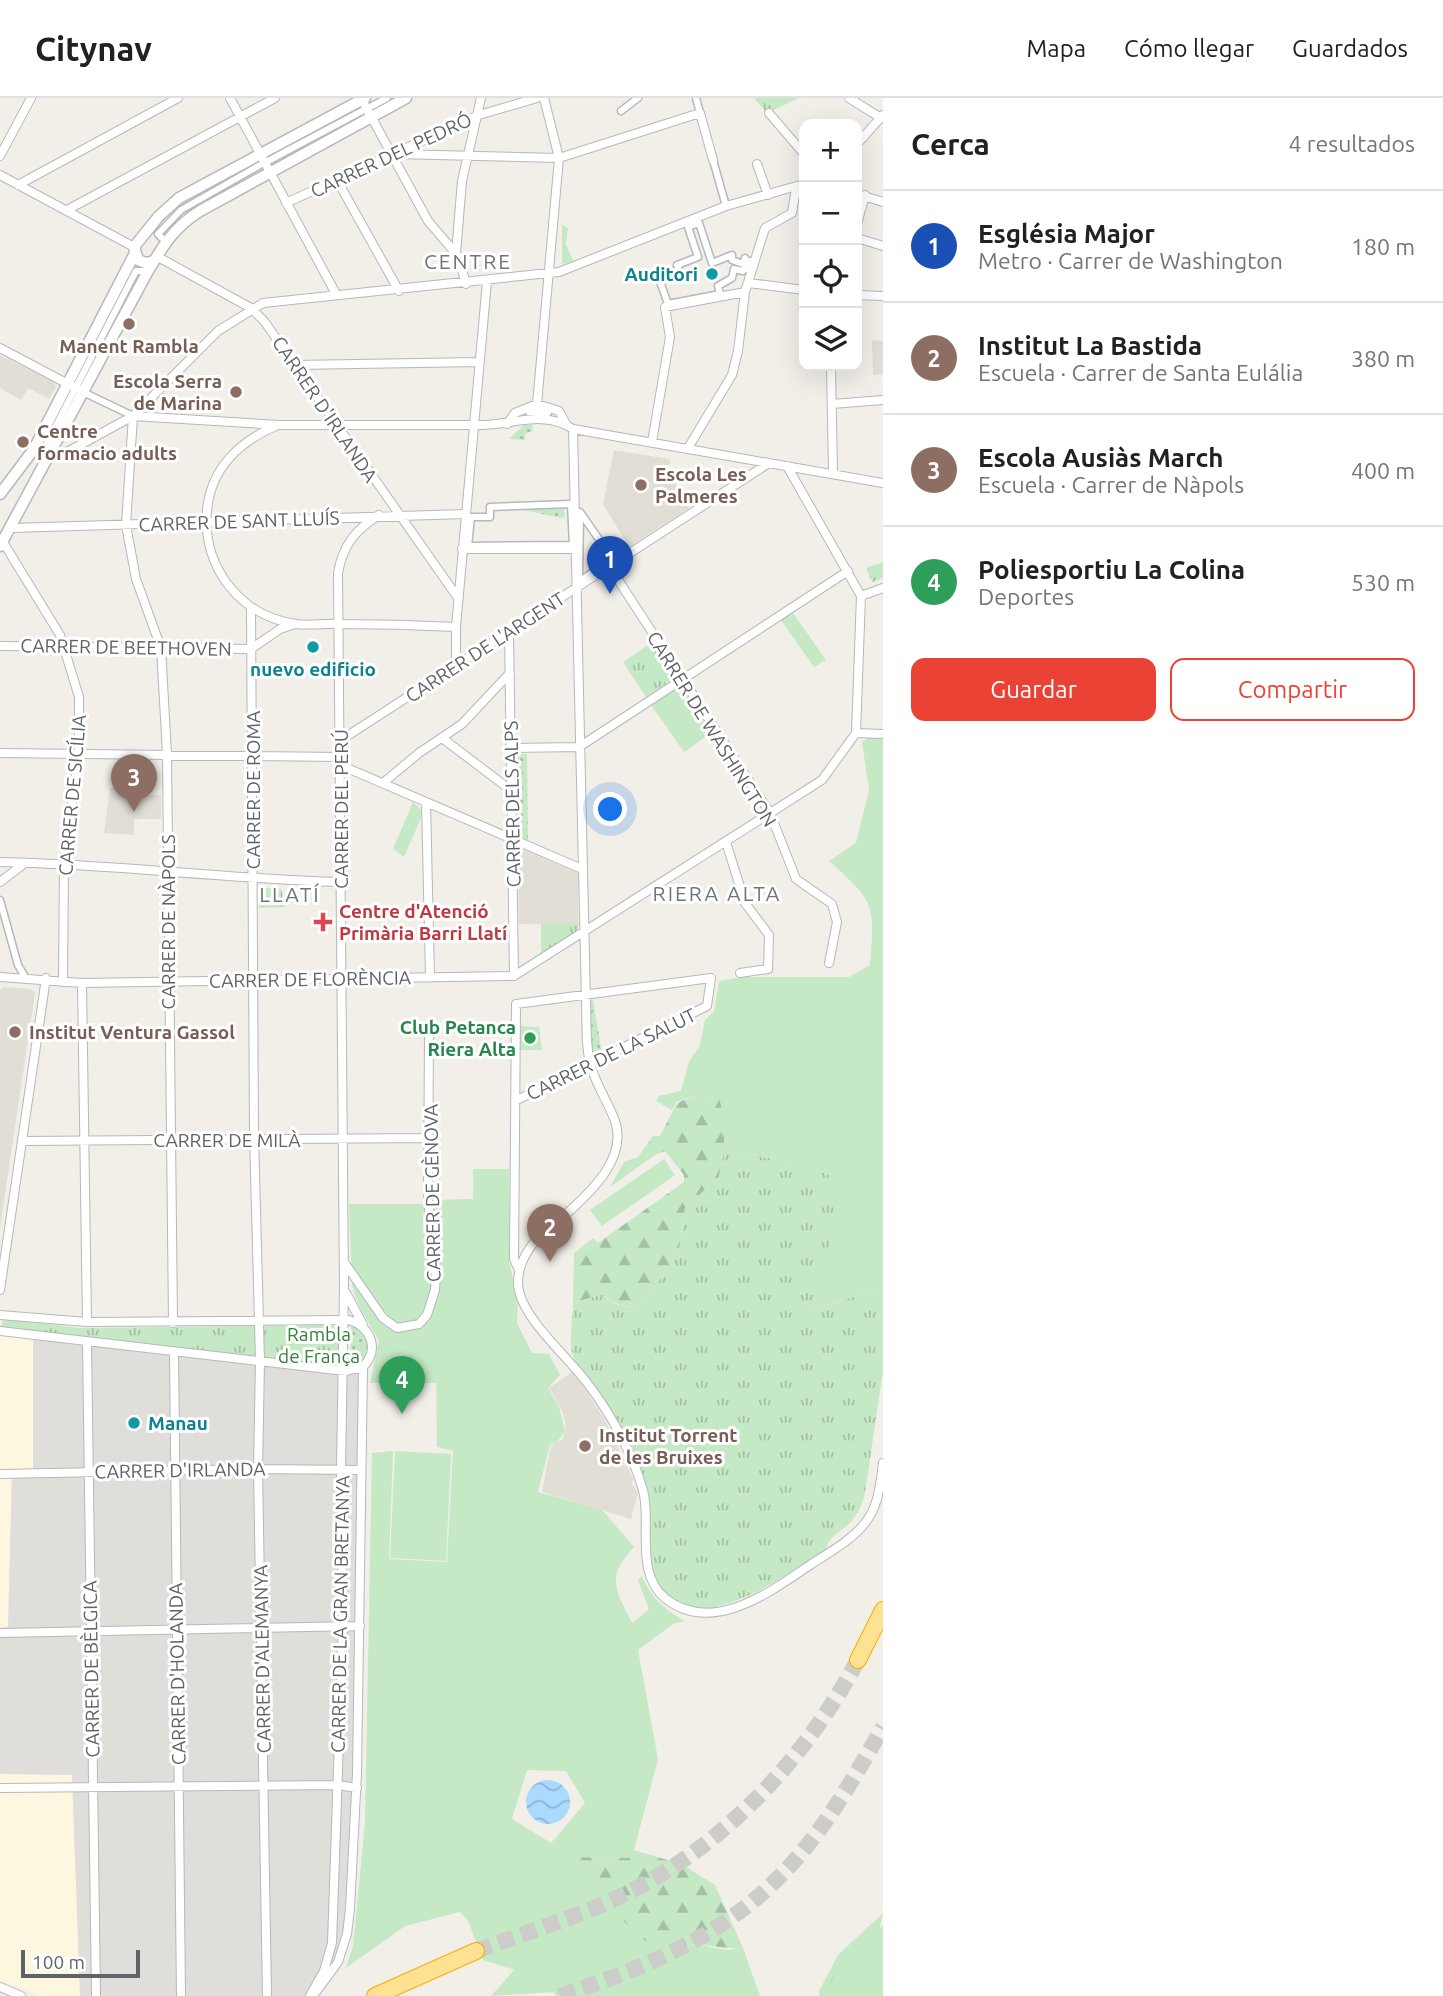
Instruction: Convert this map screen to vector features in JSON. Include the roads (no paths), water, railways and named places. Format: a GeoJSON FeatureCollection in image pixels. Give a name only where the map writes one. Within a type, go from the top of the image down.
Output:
{"type":"FeatureCollection","features":[{"type":"Feature","properties":{"kind":"highway"},"geometry":{"type":"LineString","coordinates":[[858,1660],[883,1610]]}},
{"type":"Feature","properties":{"kind":"highway"},"geometry":{"type":"LineString","coordinates":[[375,1996],[476,1951]]}},
{"type":"Feature","properties":{"kind":"street"},"geometry":{"type":"LineString","coordinates":[[0,156],[31,98]]}},
{"type":"Feature","properties":{"kind":"street"},"geometry":{"type":"LineString","coordinates":[[18,185],[178,98]]}},
{"type":"Feature","properties":{"kind":"street"},"geometry":{"type":"LineString","coordinates":[[230,98],[336,294]]}},
{"type":"Feature","properties":{"kind":"street"},"geometry":{"type":"LineString","coordinates":[[67,210],[275,98]]}},
{"type":"Feature","properties":{"kind":"street"},"geometry":{"type":"LineString","coordinates":[[0,494],[76,388],[147,252],[188,218],[265,163],[366,105],[387,98]]}},
{"type":"Feature","properties":{"kind":"street"},"geometry":{"type":"LineString","coordinates":[[47,443],[147,252],[179,198],[265,163],[366,105],[406,98]]}},
{"type":"Feature","properties":{"kind":"street"},"geometry":{"type":"LineString","coordinates":[[466,284],[456,253],[460,197],[481,98]]}},
{"type":"Feature","properties":{"kind":"street","name":"CARRER DEL PEDRÓ"},"geometry":{"type":"LineString","coordinates":[[286,203],[479,115],[537,98]]}},
{"type":"Feature","properties":{"kind":"street"},"geometry":{"type":"LineString","coordinates":[[537,404],[559,158],[544,98]]}},
{"type":"Feature","properties":{"kind":"street"},"geometry":{"type":"LineString","coordinates":[[621,111],[638,98]]}},
{"type":"Feature","properties":{"kind":"street"},"geometry":{"type":"LineString","coordinates":[[696,98],[726,206]]}},
{"type":"Feature","properties":{"kind":"street"},"geometry":{"type":"LineString","coordinates":[[849,98],[882,117],[862,139]]}},
{"type":"Feature","properties":{"kind":"street"},"geometry":{"type":"LineString","coordinates":[[366,105],[428,221],[456,253]]}},
{"type":"Feature","properties":{"kind":"street"},"geometry":{"type":"LineString","coordinates":[[394,154],[559,158],[700,113]]}},
{"type":"Feature","properties":{"kind":"street"},"geometry":{"type":"LineString","coordinates":[[769,113],[799,148]]}},
{"type":"Feature","properties":{"kind":"street"},"geometry":{"type":"LineString","coordinates":[[757,164],[768,195]]}},
{"type":"Feature","properties":{"kind":"street","name":"CARRER D'IRLANDA"},"geometry":{"type":"LineString","coordinates":[[0,175],[251,308],[264,321],[458,598]]}},
{"type":"Feature","properties":{"kind":"street"},"geometry":{"type":"LineString","coordinates":[[337,180],[399,291]]}},
{"type":"Feature","properties":{"kind":"street"},"geometry":{"type":"LineString","coordinates":[[35,448],[51,455],[67,452],[133,416],[218,331],[263,303],[336,294],[466,284],[559,272],[726,206],[799,187]]}},
{"type":"Feature","properties":{"kind":"street"},"geometry":{"type":"LineString","coordinates":[[688,448],[732,374],[738,351],[745,292],[765,228],[792,213],[799,195]]}},
{"type":"Feature","properties":{"kind":"street"},"geometry":{"type":"LineString","coordinates":[[862,195],[883,202]]}},
{"type":"Feature","properties":{"kind":"street"},"geometry":{"type":"LineString","coordinates":[[699,223],[712,263],[733,255],[732,260],[736,262],[743,264],[745,258],[747,262],[751,261],[748,269],[746,266],[743,271],[734,269],[732,278],[718,286],[720,294],[668,304],[658,276],[679,270],[677,265],[698,257],[688,227],[699,223]]}},
{"type":"Feature","properties":{"kind":"street"},"geometry":{"type":"LineString","coordinates":[[862,240],[883,246]]}},
{"type":"Feature","properties":{"kind":"street"},"geometry":{"type":"LineString","coordinates":[[456,667],[458,598],[487,281]]}},
{"type":"Feature","properties":{"kind":"street"},"geometry":{"type":"LineString","coordinates":[[749,283],[799,289]]}},
{"type":"Feature","properties":{"kind":"street"},"geometry":{"type":"LineString","coordinates":[[652,442],[670,338],[665,307],[745,292]]}},
{"type":"Feature","properties":{"kind":"street"},"geometry":{"type":"LineString","coordinates":[[862,295],[883,296]]}},
{"type":"Feature","properties":{"kind":"street"},"geometry":{"type":"LineString","coordinates":[[0,348],[133,416],[279,425],[334,422],[475,425],[508,424],[548,416],[549,409]]}},
{"type":"Feature","properties":{"kind":"street"},"geometry":{"type":"LineString","coordinates":[[295,365],[479,362]]}},
{"type":"Feature","properties":{"kind":"street"},"geometry":{"type":"LineString","coordinates":[[831,371],[833,473]]}},
{"type":"Feature","properties":{"kind":"street"},"geometry":{"type":"LineString","coordinates":[[2,544],[51,455],[76,388]]}},
{"type":"Feature","properties":{"kind":"street"},"geometry":{"type":"LineString","coordinates":[[832,404],[883,400]]}},
{"type":"Feature","properties":{"kind":"street"},"geometry":{"type":"LineString","coordinates":[[508,424],[515,413],[537,404],[559,411],[569,427],[576,549],[583,934],[590,1065],[616,1123],[618,1140],[612,1160],[597,1183],[565,1214]]}},
{"type":"Feature","properties":{"kind":"street"},"geometry":{"type":"LineString","coordinates":[[527,406],[532,418]]}},
{"type":"Feature","properties":{"kind":"street","name":"CARRER DE NÀPOLS"},"geometry":{"type":"LineString","coordinates":[[133,416],[126,525],[136,579],[161,648],[167,754],[173,1323]]}},
{"type":"Feature","properties":{"kind":"street"},"geometry":{"type":"LineString","coordinates":[[532,418],[569,427],[883,483]]}},
{"type":"Feature","properties":{"kind":"street"},"geometry":{"type":"LineString","coordinates":[[279,425],[261,432],[224,464],[213,481],[206,522],[212,556],[227,586],[251,607],[295,624]]}},
{"type":"Feature","properties":{"kind":"street","name":"CARRER DE L'ARGENT"},"geometry":{"type":"LineString","coordinates":[[341,740],[576,589],[610,562],[769,463]]}},
{"type":"Feature","properties":{"kind":"street"},"geometry":{"type":"LineString","coordinates":[[514,976],[822,780],[856,733],[861,596],[787,466]]}},
{"type":"Feature","properties":{"kind":"street"},"geometry":{"type":"LineString","coordinates":[[572,504],[573,545],[468,547],[471,517],[490,517],[490,507],[572,504]]}},
{"type":"Feature","properties":{"kind":"street"},"geometry":{"type":"LineString","coordinates":[[580,512],[610,557],[610,562],[579,582],[580,512]]}},
{"type":"Feature","properties":{"kind":"street","name":"CARRER DE SANT LLUÍS"},"geometry":{"type":"LineString","coordinates":[[12,528],[465,514]]}},
{"type":"Feature","properties":{"kind":"street","name":"CARRER DEL PERÚ"},"geometry":{"type":"LineString","coordinates":[[344,1320],[338,573],[341,555],[350,538],[379,515]]}},
{"type":"Feature","properties":{"kind":"street","name":"CARRER DE SICÍLIA"},"geometry":{"type":"LineString","coordinates":[[2,544],[53,621],[64,645],[79,697],[79,753],[64,863],[63,982]]}},
{"type":"Feature","properties":{"kind":"street"},"geometry":{"type":"LineString","coordinates":[[463,549],[576,549]]}},
{"type":"Feature","properties":{"kind":"street","name":"CARRER DE WASHINGTON"},"geometry":{"type":"LineString","coordinates":[[610,562],[682,680],[770,813],[796,879],[831,904],[835,911],[837,934],[829,963]]}},
{"type":"Feature","properties":{"kind":"street"},"geometry":{"type":"LineString","coordinates":[[511,748],[579,747],[848,571]]}},
{"type":"Feature","properties":{"kind":"street"},"geometry":{"type":"LineString","coordinates":[[861,596],[883,588]]}},
{"type":"Feature","properties":{"kind":"street","name":"CARRER DE ROMA"},"geometry":{"type":"LineString","coordinates":[[251,607],[254,1140],[259,1321]]}},
{"type":"Feature","properties":{"kind":"street"},"geometry":{"type":"LineString","coordinates":[[255,613],[282,625],[259,639],[255,638],[255,613]]}},
{"type":"Feature","properties":{"kind":"street"},"geometry":{"type":"LineString","coordinates":[[251,649],[280,629],[295,624],[456,627]]}},
{"type":"Feature","properties":{"kind":"street","name":"CARRER DELS ALPS"},"geometry":{"type":"LineString","coordinates":[[509,633],[514,976]]}},
{"type":"Feature","properties":{"kind":"street","name":"CARRER DE BEETHOVEN"},"geometry":{"type":"LineString","coordinates":[[0,646],[251,649]]}},
{"type":"Feature","properties":{"kind":"street"},"geometry":{"type":"LineString","coordinates":[[383,783],[462,724],[510,673]]}},
{"type":"Feature","properties":{"kind":"street"},"geometry":{"type":"LineString","coordinates":[[856,733],[883,734]]}},
{"type":"Feature","properties":{"kind":"street"},"geometry":{"type":"LineString","coordinates":[[442,738],[512,791]]}},
{"type":"Feature","properties":{"kind":"street"},"geometry":{"type":"LineString","coordinates":[[0,752],[253,755],[340,761],[426,803],[582,869]]}},
{"type":"Feature","properties":{"kind":"street"},"geometry":{"type":"LineString","coordinates":[[426,803],[430,977]]}},
{"type":"Feature","properties":{"kind":"street"},"geometry":{"type":"LineString","coordinates":[[726,842],[745,903],[769,935],[768,969],[740,973]]}},
{"type":"Feature","properties":{"kind":"street"},"geometry":{"type":"LineString","coordinates":[[0,862],[64,863],[253,880],[341,882]]}},
{"type":"Feature","properties":{"kind":"street"},"geometry":{"type":"LineString","coordinates":[[0,882],[25,863]]}},
{"type":"Feature","properties":{"kind":"street"},"geometry":{"type":"LineString","coordinates":[[0,900],[18,965],[25,977]]}},
{"type":"Feature","properties":{"kind":"street","name":"CARRER DE FLORÈNCIA"},"geometry":{"type":"LineString","coordinates":[[0,977],[46,978],[82,983],[514,976]]}},
{"type":"Feature","properties":{"kind":"street"},"geometry":{"type":"LineString","coordinates":[[0,1290],[46,978]]}},
{"type":"Feature","properties":{"kind":"street","name":"CARRER DE LA SALUT"},"geometry":{"type":"LineString","coordinates":[[515,1101],[707,1006],[711,978],[586,995]]}},
{"type":"Feature","properties":{"kind":"street"},"geometry":{"type":"LineString","coordinates":[[82,983],[88,1322]]}},
{"type":"Feature","properties":{"kind":"street"},"geometry":{"type":"LineString","coordinates":[[519,1270],[514,1259],[516,1004],[586,995]]}},
{"type":"Feature","properties":{"kind":"street","name":"CARRER DE GÈNOVA"},"geometry":{"type":"LineString","coordinates":[[344,1262],[383,1318],[397,1328],[419,1324],[427,1315],[436,1273],[428,1200],[429,1033]]}},
{"type":"Feature","properties":{"kind":"street","name":"CARRER DE MILÀ"},"geometry":{"type":"LineString","coordinates":[[23,1142],[430,1138]]}},
{"type":"Feature","properties":{"kind":"street"},"geometry":{"type":"LineString","coordinates":[[545,1230],[532,1243],[519,1270],[518,1288],[522,1300],[590,1386],[636,1472],[646,1509],[644,1536],[648,1563],[654,1583],[664,1597],[687,1611],[732,1609],[767,1594],[844,1542],[873,1512],[883,1463]]}},
{"type":"Feature","properties":{"kind":"street","name":"CARRER DEL PERÚ"},"geometry":{"type":"LineString","coordinates":[[344,1287],[364,1328]]}},
{"type":"Feature","properties":{"kind":"street"},"geometry":{"type":"LineString","coordinates":[[0,1315],[88,1322],[344,1320],[364,1328],[371,1339],[372,1349],[363,1367],[345,1371],[0,1331]]}},
{"type":"Feature","properties":{"kind":"street","name":"CARRER DE LA GRAN BRETANYA"},"geometry":{"type":"LineString","coordinates":[[311,1996],[324,1971],[332,1943],[334,1909],[344,1625],[341,1469],[344,1320]]}},
{"type":"Feature","properties":{"kind":"street","name":"CARRER D'ALEMANYA"},"geometry":{"type":"LineString","coordinates":[[259,1321],[258,1469],[267,1996]]}},
{"type":"Feature","properties":{"kind":"street","name":"CARRER DE BÈLGICA"},"geometry":{"type":"LineString","coordinates":[[88,1342],[96,1996]]}},
{"type":"Feature","properties":{"kind":"street","name":"CARRER D'HOLANDA"},"geometry":{"type":"LineString","coordinates":[[174,1352],[181,1996]]}},
{"type":"Feature","properties":{"kind":"street","name":"CARRER DE LA GRAN BRETANYA"},"geometry":{"type":"LineString","coordinates":[[311,1996],[338,1962],[347,1934],[350,1909],[357,1788],[363,1367]]}},
{"type":"Feature","properties":{"kind":"street","name":"CARRER D'IRLANDA"},"geometry":{"type":"LineString","coordinates":[[0,1474],[258,1469],[360,1471]]}},
{"type":"Feature","properties":{"kind":"street"},"geometry":{"type":"LineString","coordinates":[[0,1633],[360,1626]]}},
{"type":"Feature","properties":{"kind":"street"},"geometry":{"type":"LineString","coordinates":[[0,1788],[338,1785],[357,1788]]}},
{"type":"Feature","properties":{"kind":"street"},"geometry":{"type":"LineString","coordinates":[[334,1909],[350,1909]]}},
{"type":"Feature","properties":{"kind":"street"},"geometry":{"type":"LineString","coordinates":[[0,1987],[21,1996]]}},
{"type":"Feature","properties":{"kind":"water"},"geometry":{"type":"Polygon","coordinates":[[[548,1780],[564,1786],[570,1802],[564,1818],[548,1824],[532,1818],[526,1802],[532,1786],[548,1780]]]}},
{"type":"Feature","properties":{"kind":"tunnel"},"geometry":{"type":"LineString","coordinates":[[545,1230],[565,1215]]}},
{"type":"Feature","properties":{"kind":"tunnel"},"geometry":{"type":"LineString","coordinates":[[476,1951],[616,1898],[670,1869],[703,1845],[734,1820],[790,1761],[838,1695],[858,1660]]}},
{"type":"Feature","properties":{"kind":"tunnel"},"geometry":{"type":"LineString","coordinates":[[560,1996],[673,1952],[750,1904],[805,1849],[846,1790],[883,1727]]}},
{"type":"Feature","properties":{"kind":"place","name":"Auditori"},"geometry":{"type":"Point","coordinates":[712,274]}},
{"type":"Feature","properties":{"kind":"place","name":"Manent Rambla"},"geometry":{"type":"Point","coordinates":[129,324]}},
{"type":"Feature","properties":{"kind":"place","name":"Escola Serra de Marina"},"geometry":{"type":"Point","coordinates":[236,392]}},
{"type":"Feature","properties":{"kind":"place","name":"Centre formacio adults"},"geometry":{"type":"Point","coordinates":[23,442]}},
{"type":"Feature","properties":{"kind":"place","name":"Escola Les Palmeres"},"geometry":{"type":"Point","coordinates":[641,485]}},
{"type":"Feature","properties":{"kind":"place","name":"Església Major"},"geometry":{"type":"Point","coordinates":[610,594]}},
{"type":"Feature","properties":{"kind":"place","name":"nuevo edificio"},"geometry":{"type":"Point","coordinates":[313,647]}},
{"type":"Feature","properties":{"kind":"place","name":"Escola Ausiàs March"},"geometry":{"type":"Point","coordinates":[134,812]}},
{"type":"Feature","properties":{"kind":"place","name":"Centre d'Atenció Primària Barri Llatí"},"geometry":{"type":"Point","coordinates":[323,922]}},
{"type":"Feature","properties":{"kind":"place","name":"Institut Ventura Gassol"},"geometry":{"type":"Point","coordinates":[15,1032]}},
{"type":"Feature","properties":{"kind":"place","name":"Club Petanca Riera Alta"},"geometry":{"type":"Point","coordinates":[530,1038]}},
{"type":"Feature","properties":{"kind":"place","name":"Institut La Bastida"},"geometry":{"type":"Point","coordinates":[550,1262]}},
{"type":"Feature","properties":{"kind":"place","name":"Poliesportiu La Colina"},"geometry":{"type":"Point","coordinates":[402,1414]}},
{"type":"Feature","properties":{"kind":"place","name":"Manau"},"geometry":{"type":"Point","coordinates":[134,1423]}},
{"type":"Feature","properties":{"kind":"place","name":"Institut Torrent de les Bruixes"},"geometry":{"type":"Point","coordinates":[585,1446]}},
{"type":"Feature","properties":{"kind":"district","name":"CENTRE"},"geometry":{"type":"Point","coordinates":[468,261]}},
{"type":"Feature","properties":{"kind":"district","name":"RIERA ALTA"},"geometry":{"type":"Point","coordinates":[717,893]}},
{"type":"Feature","properties":{"kind":"district","name":"LLATÍ"},"geometry":{"type":"Point","coordinates":[290,894]}},
{"type":"Feature","properties":{"kind":"park label","name":"Rambla de França"},"geometry":{"type":"Point","coordinates":[319,1345]}}]}
